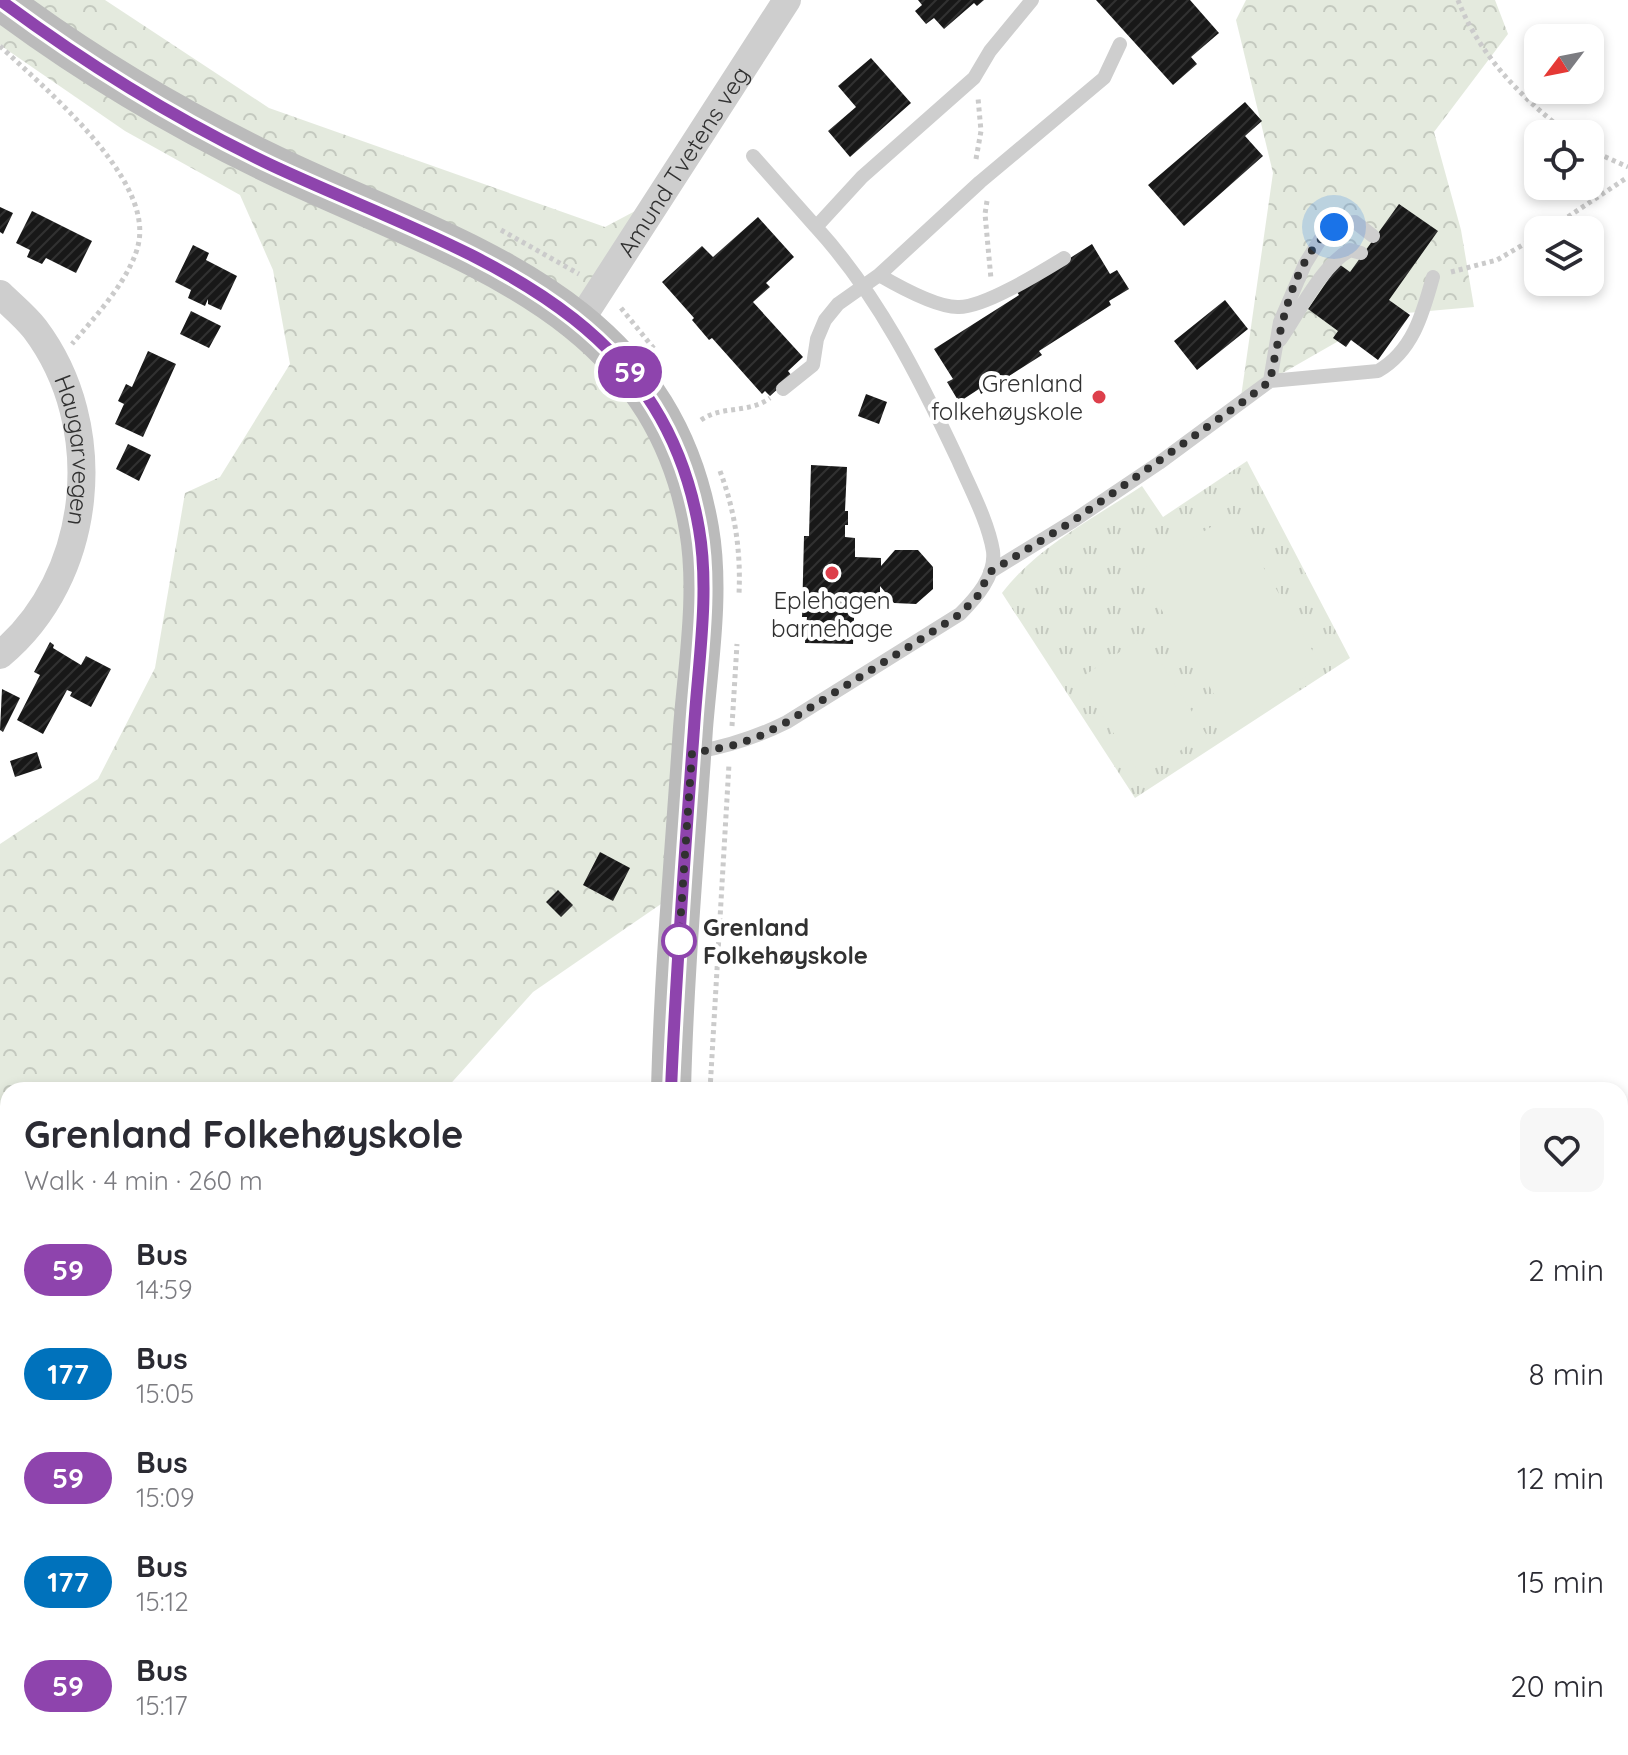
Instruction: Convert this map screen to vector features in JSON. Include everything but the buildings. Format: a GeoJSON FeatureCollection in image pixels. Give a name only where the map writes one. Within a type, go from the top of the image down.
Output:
{"type":"FeatureCollection","features":[{"type":"Feature","properties":{"kind":"main road"},"geometry":{"type":"LineString","coordinates":[[0,0],[96,68],[199,129],[517,279],[590,306],[652,404],[672,441],[687,481],[699,531],[703,582],[671,1082]]}},
{"type":"Feature","properties":{"kind":"street","name":"Amund Tvetens veg"},"geometry":{"type":"LineString","coordinates":[[590,306],[787,0]]}},
{"type":"Feature","properties":{"kind":"street","name":"Haugarvegen"},"geometry":{"type":"LineString","coordinates":[[0,294],[34,328],[55,363],[77,418],[81,468],[79,513],[69,557],[49,601],[23,636],[0,655]]}},
{"type":"Feature","properties":{"kind":"lane"},"geometry":{"type":"LineString","coordinates":[[816,227],[862,177],[974,78],[990,51],[1032,0]]}},
{"type":"Feature","properties":{"kind":"lane"},"geometry":{"type":"LineString","coordinates":[[783,389],[813,365],[817,339],[825,320],[838,304],[879,275],[965,195],[1104,78],[1120,44]]}},
{"type":"Feature","properties":{"kind":"lane"},"geometry":{"type":"LineString","coordinates":[[692,753],[731,746],[787,722],[960,614],[977,597],[990,572],[993,553],[968,483],[877,303],[849,264],[753,156]]}},
{"type":"Feature","properties":{"kind":"lane"},"geometry":{"type":"LineString","coordinates":[[1270,381],[1280,322],[1290,295],[1323,235],[1334,227],[1355,222],[1373,236]]}},
{"type":"Feature","properties":{"kind":"lane"},"geometry":{"type":"LineString","coordinates":[[1278,343],[1315,287],[1341,255],[1350,250],[1361,253]]}},
{"type":"Feature","properties":{"kind":"lane"},"geometry":{"type":"LineString","coordinates":[[879,275],[896,285],[956,308],[975,305],[1064,258]]}},
{"type":"Feature","properties":{"kind":"lane"},"geometry":{"type":"LineString","coordinates":[[990,572],[1159,463],[1270,381],[1378,371],[1390,365],[1420,322],[1433,277]]}},
{"type":"Feature","properties":{"kind":"path"},"geometry":{"type":"LineString","coordinates":[[1458,0],[1466,21],[1493,61],[1550,120]]}},
{"type":"Feature","properties":{"kind":"path"},"geometry":{"type":"LineString","coordinates":[[0,46],[112,159],[135,198],[139,240],[126,273],[92,320],[55,363]]}},
{"type":"Feature","properties":{"kind":"path"},"geometry":{"type":"LineString","coordinates":[[965,195],[981,131],[974,78]]}},
{"type":"Feature","properties":{"kind":"path"},"geometry":{"type":"LineString","coordinates":[[1604,158],[1628,167]]}},
{"type":"Feature","properties":{"kind":"path"},"geometry":{"type":"LineString","coordinates":[[991,173],[985,214],[993,296]]}},
{"type":"Feature","properties":{"kind":"path"},"geometry":{"type":"LineString","coordinates":[[1569,216],[1628,177]]}},
{"type":"Feature","properties":{"kind":"path"},"geometry":{"type":"LineString","coordinates":[[496,229],[573,269],[590,306],[621,308],[663,360]]}},
{"type":"Feature","properties":{"kind":"path"},"geometry":{"type":"LineString","coordinates":[[1433,277],[1497,260],[1524,244]]}},
{"type":"Feature","properties":{"kind":"path"},"geometry":{"type":"LineString","coordinates":[[701,420],[713,411],[758,407],[783,389]]}},
{"type":"Feature","properties":{"kind":"path"},"geometry":{"type":"LineString","coordinates":[[693,408],[706,433]]}},
{"type":"Feature","properties":{"kind":"path"},"geometry":{"type":"LineString","coordinates":[[716,461],[731,502],[741,562],[739,605]]}},
{"type":"Feature","properties":{"kind":"path"},"geometry":{"type":"LineString","coordinates":[[710,1082],[737,634]]}},
{"type":"Feature","properties":{"kind":"green space"},"geometry":{"type":"Polygon","coordinates":[[[0,0],[105,0],[269,108],[605,227],[654,201],[571,318],[649,407],[699,556],[677,893],[533,992],[452,1082],[0,1082],[0,844],[98,779],[155,668],[185,493],[220,477],[290,364],[273,270],[240,195],[125,131],[0,45],[0,0]]]}},
{"type":"Feature","properties":{"kind":"green space"},"geometry":{"type":"Polygon","coordinates":[[[1246,0],[1495,0],[1508,34],[1434,132],[1461,230],[1474,307],[1384,315],[1241,397],[1273,173],[1236,20],[1246,0]]]}},
{"type":"Feature","properties":{"kind":"green space"},"geometry":{"type":"Polygon","coordinates":[[[1247,461],[1350,658],[1135,798],[1002,593],[1049,547],[1142,486],[1163,517],[1247,461]]]}},
{"type":"Feature","properties":{"kind":"green space"},"geometry":{"type":"Polygon","coordinates":[[[1232,514],[1322,667],[1232,723],[1138,572],[1232,514]]]}},
{"type":"Feature","properties":{"kind":"green space"},"geometry":{"type":"Polygon","coordinates":[[[1144,636],[1206,734],[1141,776],[1079,679],[1144,636]]]}},
{"type":"Feature","properties":{"kind":"bus line","name":"59"},"geometry":{"type":"LineString","coordinates":[[0,0],[96,68],[199,129],[517,279],[580,321],[601,340],[629,370],[652,404],[672,441],[687,481],[699,531],[703,582],[682,870],[671,1082]]}},
{"type":"Feature","properties":{"kind":"place","name":"Grenland folkehøyskole"},"geometry":{"type":"Point","coordinates":[1099,397]}},
{"type":"Feature","properties":{"kind":"place","name":"Eplehagen barnehage"},"geometry":{"type":"Point","coordinates":[832,573]}},
{"type":"Feature","properties":{"kind":"place","name":"Grenland Folkehøyskole"},"geometry":{"type":"Point","coordinates":[679,941]}},
{"type":"Feature","properties":{"kind":"route"},"geometry":{"type":"LineString","coordinates":[[679,941],[692,753],[731,746],[787,722],[960,614],[977,597],[990,572],[1159,463],[1270,381],[1280,322],[1290,295],[1323,235],[1334,227]]}}]}
